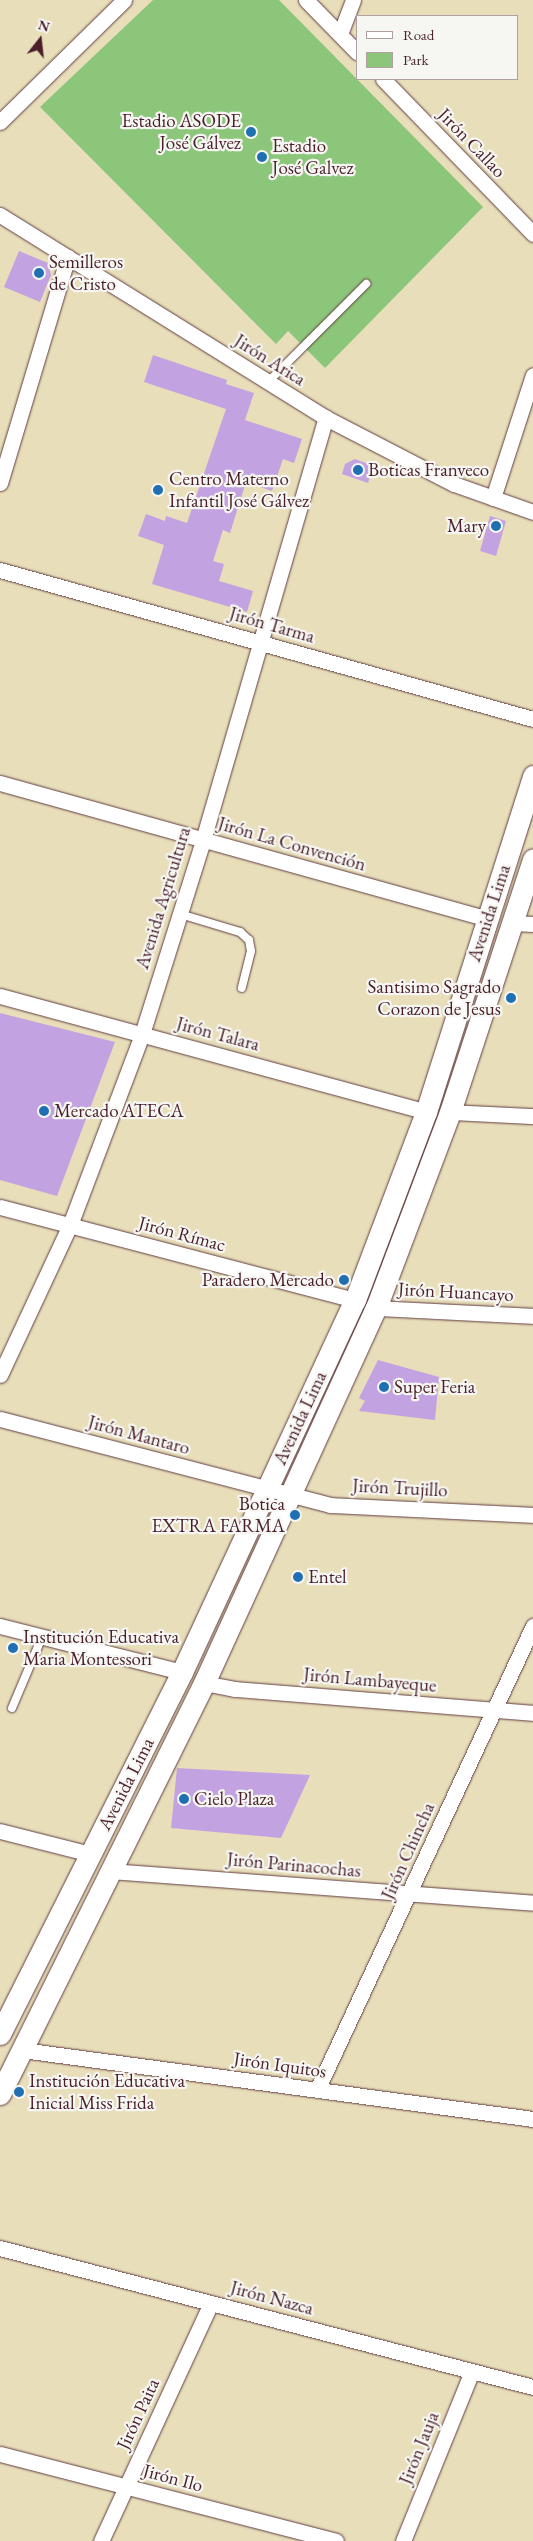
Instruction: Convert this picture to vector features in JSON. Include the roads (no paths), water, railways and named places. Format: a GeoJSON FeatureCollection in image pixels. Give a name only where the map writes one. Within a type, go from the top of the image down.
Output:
{"type":"FeatureCollection","features":[{"type":"Feature","properties":{"kind":"main road","name":"Avenida Lima"},"geometry":{"type":"LineString","coordinates":[[0,2034],[182,1672],[354,1300],[426,1112],[533,776]]}},
{"type":"Feature","properties":{"kind":"main road","name":"Avenida Lima"},"geometry":{"type":"LineString","coordinates":[[0,2094],[204,1683],[376,1308],[450,1112],[533,858]]}},
{"type":"Feature","properties":{"kind":"street"},"geometry":{"type":"LineString","coordinates":[[0,122],[124,0]]}},
{"type":"Feature","properties":{"kind":"street"},"geometry":{"type":"LineString","coordinates":[[306,0],[356,51]]}},
{"type":"Feature","properties":{"kind":"street"},"geometry":{"type":"LineString","coordinates":[[340,34],[353,0]]}},
{"type":"Feature","properties":{"kind":"street","name":"Jirón Callao"},"geometry":{"type":"LineString","coordinates":[[384,80],[533,234]]}},
{"type":"Feature","properties":{"kind":"street","name":"Jirón Arica"},"geometry":{"type":"LineString","coordinates":[[0,215],[326,418],[412,465],[533,512]]}},
{"type":"Feature","properties":{"kind":"street"},"geometry":{"type":"LineString","coordinates":[[0,483],[68,257]]}},
{"type":"Feature","properties":{"kind":"street"},"geometry":{"type":"LineString","coordinates":[[493,498],[533,375]]}},
{"type":"Feature","properties":{"kind":"street","name":"Avenida Agricultura"},"geometry":{"type":"LineString","coordinates":[[0,1376],[70,1225],[142,1034],[203,840],[259,642],[326,418]]}},
{"type":"Feature","properties":{"kind":"street","name":"Jirón Tarma"},"geometry":{"type":"LineString","coordinates":[[0,570],[533,719]]}},
{"type":"Feature","properties":{"kind":"street","name":"Jirón La Convención"},"geometry":{"type":"LineString","coordinates":[[0,783],[488,919]]}},
{"type":"Feature","properties":{"kind":"street"},"geometry":{"type":"LineString","coordinates":[[512,923],[533,924]]}},
{"type":"Feature","properties":{"kind":"street","name":"Jirón Talara"},"geometry":{"type":"LineString","coordinates":[[0,996],[426,1112]]}},
{"type":"Feature","properties":{"kind":"street"},"geometry":{"type":"LineString","coordinates":[[450,1112],[533,1116]]}},
{"type":"Feature","properties":{"kind":"street","name":"Jirón Rímac"},"geometry":{"type":"LineString","coordinates":[[0,1207],[354,1300]]}},
{"type":"Feature","properties":{"kind":"street","name":"Jirón Huancayo"},"geometry":{"type":"LineString","coordinates":[[376,1308],[533,1316]]}},
{"type":"Feature","properties":{"kind":"street","name":"Jirón Mantaro"},"geometry":{"type":"LineString","coordinates":[[0,1419],[267,1489]]}},
{"type":"Feature","properties":{"kind":"street","name":"Jirón Trujillo"},"geometry":{"type":"LineString","coordinates":[[267,1489],[330,1505],[533,1515]]}},
{"type":"Feature","properties":{"kind":"street"},"geometry":{"type":"LineString","coordinates":[[0,1626],[182,1672]]}},
{"type":"Feature","properties":{"kind":"street","name":"Jirón Chincha"},"geometry":{"type":"LineString","coordinates":[[317,2090],[411,1894],[533,1626]]}},
{"type":"Feature","properties":{"kind":"street","name":"Jirón Lambayeque"},"geometry":{"type":"LineString","coordinates":[[204,1683],[235,1689],[533,1713]]}},
{"type":"Feature","properties":{"kind":"street"},"geometry":{"type":"LineString","coordinates":[[0,1831],[91,1854]]}},
{"type":"Feature","properties":{"kind":"street","name":"Jirón Parinacochas"},"geometry":{"type":"LineString","coordinates":[[112,1871],[533,1904]]}},
{"type":"Feature","properties":{"kind":"street","name":"Jirón Iquitos"},"geometry":{"type":"LineString","coordinates":[[22,2050],[533,2119]]}},
{"type":"Feature","properties":{"kind":"street","name":"Jirón Nazca"},"geometry":{"type":"LineString","coordinates":[[0,2248],[533,2386]]}},
{"type":"Feature","properties":{"kind":"street","name":"Jirón Paita"},"geometry":{"type":"LineString","coordinates":[[101,2541],[211,2303]]}},
{"type":"Feature","properties":{"kind":"street","name":"Jirón Jauja"},"geometry":{"type":"LineString","coordinates":[[403,2541],[472,2371]]}},
{"type":"Feature","properties":{"kind":"street","name":"Jirón Ilo"},"geometry":{"type":"LineString","coordinates":[[0,2454],[336,2541]]}},
{"type":"Feature","properties":{"kind":"lane"},"geometry":{"type":"LineString","coordinates":[[268,382],[366,284]]}},
{"type":"Feature","properties":{"kind":"lane"},"geometry":{"type":"LineString","coordinates":[[180,914],[240,932],[249,940],[252,951],[242,988]]}},
{"type":"Feature","properties":{"kind":"lane"},"geometry":{"type":"LineString","coordinates":[[12,1708],[42,1637]]}},
{"type":"Feature","properties":{"kind":"place","name":"Estadio ASODE José Gálvez"},"geometry":{"type":"Point","coordinates":[251,132]}},
{"type":"Feature","properties":{"kind":"place","name":"Estadio José Galvez"},"geometry":{"type":"Point","coordinates":[262,157]}},
{"type":"Feature","properties":{"kind":"place","name":"Semilleros de Cristo"},"geometry":{"type":"Point","coordinates":[39,273]}},
{"type":"Feature","properties":{"kind":"place","name":"Boticas Franveco"},"geometry":{"type":"Point","coordinates":[358,470]}},
{"type":"Feature","properties":{"kind":"place","name":"Centro Materno Infantil José Gálvez"},"geometry":{"type":"Point","coordinates":[158,490]}},
{"type":"Feature","properties":{"kind":"place","name":"Mary"},"geometry":{"type":"Point","coordinates":[496,526]}},
{"type":"Feature","properties":{"kind":"place","name":"Santisimo Sagrado Corazon de Jesus"},"geometry":{"type":"Point","coordinates":[511,998]}},
{"type":"Feature","properties":{"kind":"place","name":"Mercado ATECA"},"geometry":{"type":"Point","coordinates":[44,1111]}},
{"type":"Feature","properties":{"kind":"place","name":"Paradero Mercado"},"geometry":{"type":"Point","coordinates":[344,1280]}},
{"type":"Feature","properties":{"kind":"place","name":"Super Feria"},"geometry":{"type":"Point","coordinates":[384,1387]}},
{"type":"Feature","properties":{"kind":"place","name":"Botica EXTRA FARMA"},"geometry":{"type":"Point","coordinates":[295,1515]}},
{"type":"Feature","properties":{"kind":"place","name":"Entel"},"geometry":{"type":"Point","coordinates":[298,1577]}},
{"type":"Feature","properties":{"kind":"place","name":"Institución Educativa Maria Montessori"},"geometry":{"type":"Point","coordinates":[13,1648]}},
{"type":"Feature","properties":{"kind":"place","name":"Cielo Plaza"},"geometry":{"type":"Point","coordinates":[184,1799]}},
{"type":"Feature","properties":{"kind":"place","name":"Institución Educativa Inicial Miss Frida"},"geometry":{"type":"Point","coordinates":[19,2092]}}]}
